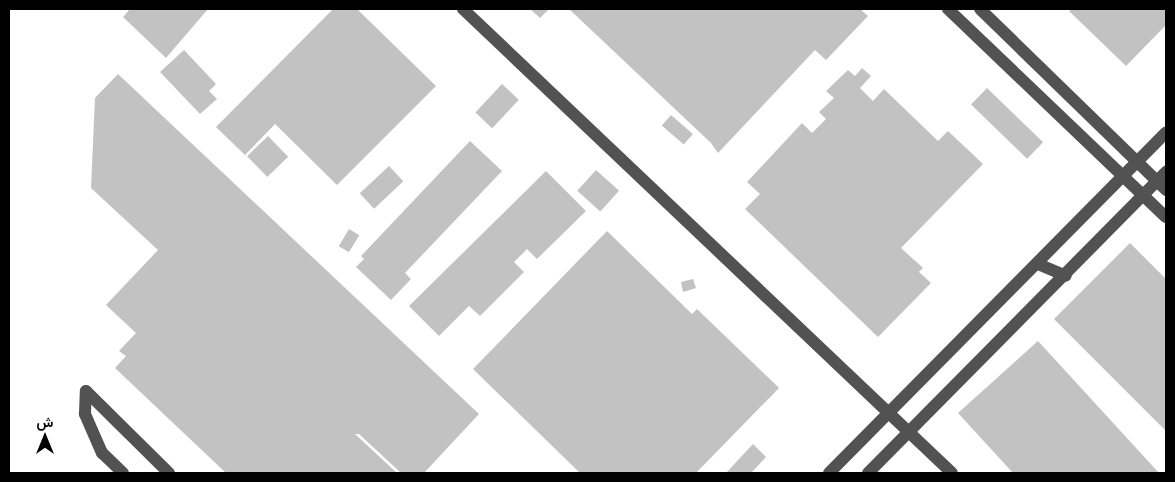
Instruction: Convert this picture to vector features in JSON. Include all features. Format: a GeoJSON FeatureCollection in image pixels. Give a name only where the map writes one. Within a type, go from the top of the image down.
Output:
{"type":"FeatureCollection","features":[{"type":"Feature","properties":{"kind":"street"},"geometry":{"type":"LineString","coordinates":[[462,9],[887,414],[952,473]]}},
{"type":"Feature","properties":{"kind":"street"},"geometry":{"type":"LineString","coordinates":[[948,9],[1166,217]]}},
{"type":"Feature","properties":{"kind":"street"},"geometry":{"type":"LineString","coordinates":[[980,9],[1166,190]]}},
{"type":"Feature","properties":{"kind":"street"},"geometry":{"type":"LineString","coordinates":[[829,473],[1038,264],[1122,174],[1166,133]]}},
{"type":"Feature","properties":{"kind":"street"},"geometry":{"type":"LineString","coordinates":[[868,473],[1066,276],[1166,172]]}},
{"type":"Feature","properties":{"kind":"street"},"geometry":{"type":"LineString","coordinates":[[1038,264],[1066,276]]}},
{"type":"Feature","properties":{"kind":"street"},"geometry":{"type":"LineString","coordinates":[[123,473],[102,453],[85,414],[86,391],[170,473]]}},
{"type":"Feature","properties":{"kind":"building"},"geometry":{"type":"Polygon","coordinates":[[[130,9],[208,9],[166,58],[123,17],[130,9]]]}},
{"type":"Feature","properties":{"kind":"building"},"geometry":{"type":"Polygon","coordinates":[[[333,9],[357,9],[436,86],[337,185],[275,124],[245,155],[216,127],[333,9]]]}},
{"type":"Feature","properties":{"kind":"building"},"geometry":{"type":"Polygon","coordinates":[[[530,9],[549,9],[540,18],[530,9]]]}},
{"type":"Feature","properties":{"kind":"building"},"geometry":{"type":"Polygon","coordinates":[[[569,9],[860,9],[868,16],[826,60],[815,50],[718,153],[711,143],[569,9]]]}},
{"type":"Feature","properties":{"kind":"building"},"geometry":{"type":"Polygon","coordinates":[[[1072,9],[1166,9],[1166,25],[1126,66],[1069,11],[1072,9]]]}},
{"type":"Feature","properties":{"kind":"building"},"geometry":{"type":"Polygon","coordinates":[[[184,50],[216,84],[209,91],[217,99],[200,114],[160,72],[184,50]]]}},
{"type":"Feature","properties":{"kind":"building"},"geometry":{"type":"Polygon","coordinates":[[[862,68],[871,76],[860,88],[873,101],[884,89],[938,141],[948,131],[983,164],[901,248],[923,268],[919,272],[931,283],[878,337],[745,209],[760,194],[747,182],[802,123],[812,133],[826,119],[819,112],[834,98],[826,91],[848,70],[855,76],[862,68]]]}},
{"type":"Feature","properties":{"kind":"building"},"geometry":{"type":"Polygon","coordinates":[[[118,74],[479,414],[424,473],[401,473],[359,434],[355,434],[397,473],[226,473],[115,368],[126,356],[119,351],[136,333],[106,305],[158,250],[91,188],[95,98],[118,74]]]}},
{"type":"Feature","properties":{"kind":"building"},"geometry":{"type":"Polygon","coordinates":[[[502,84],[519,100],[492,128],[475,113],[502,84]]]}},
{"type":"Feature","properties":{"kind":"building"},"geometry":{"type":"Polygon","coordinates":[[[987,88],[1043,142],[1027,159],[971,105],[987,88]]]}},
{"type":"Feature","properties":{"kind":"building"},"geometry":{"type":"Polygon","coordinates":[[[671,115],[693,134],[684,145],[662,126],[671,115]]]}},
{"type":"Feature","properties":{"kind":"building"},"geometry":{"type":"Polygon","coordinates":[[[268,136],[288,157],[267,177],[247,156],[268,136]]]}},
{"type":"Feature","properties":{"kind":"building"},"geometry":{"type":"Polygon","coordinates":[[[470,141],[502,171],[405,273],[411,279],[391,300],[356,267],[364,259],[361,256],[470,141]]]}},
{"type":"Feature","properties":{"kind":"building"},"geometry":{"type":"Polygon","coordinates":[[[389,166],[403,181],[374,209],[360,193],[389,166]]]}},
{"type":"Feature","properties":{"kind":"building"},"geometry":{"type":"Polygon","coordinates":[[[596,170],[619,191],[600,212],[577,191],[596,170]]]}},
{"type":"Feature","properties":{"kind":"building"},"geometry":{"type":"Polygon","coordinates":[[[546,171],[586,211],[537,259],[527,249],[514,262],[524,272],[480,316],[469,306],[439,336],[409,306],[546,171]]]}},
{"type":"Feature","properties":{"kind":"building"},"geometry":{"type":"Polygon","coordinates":[[[349,229],[359,235],[349,252],[339,246],[349,229]]]}},
{"type":"Feature","properties":{"kind":"building"},"geometry":{"type":"Polygon","coordinates":[[[607,231],[692,314],[697,309],[779,388],[696,473],[580,473],[473,369],[607,231]]]}},
{"type":"Feature","properties":{"kind":"building"},"geometry":{"type":"Polygon","coordinates":[[[1130,243],[1166,279],[1166,431],[1054,319],[1130,243]]]}},
{"type":"Feature","properties":{"kind":"building"},"geometry":{"type":"Polygon","coordinates":[[[693,279],[696,288],[683,292],[681,282],[693,279]]]}},
{"type":"Feature","properties":{"kind":"building"},"geometry":{"type":"Polygon","coordinates":[[[1038,341],[1159,473],[1013,473],[958,413],[1038,341]]]}},
{"type":"Feature","properties":{"kind":"building"},"geometry":{"type":"Polygon","coordinates":[[[753,444],[766,457],[751,473],[726,473],[753,444]]]}}]}
